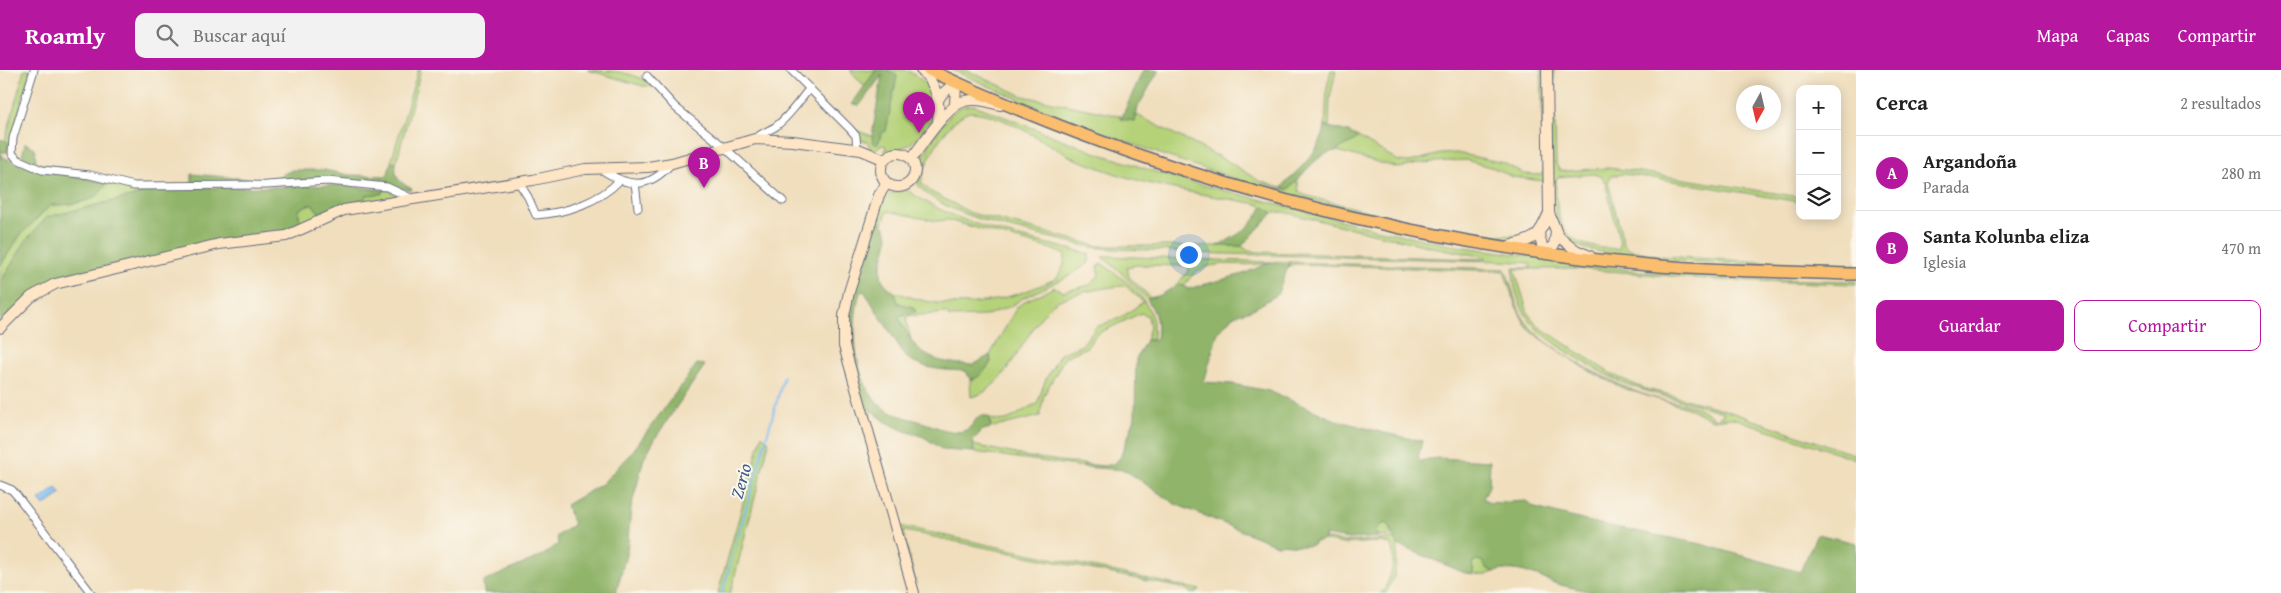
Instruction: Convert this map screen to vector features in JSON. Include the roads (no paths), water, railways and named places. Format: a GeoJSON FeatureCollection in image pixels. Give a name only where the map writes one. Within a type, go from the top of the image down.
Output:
{"type":"FeatureCollection","features":[{"type":"Feature","properties":{"kind":"main road"},"geometry":{"type":"LineString","coordinates":[[929,70],[1013,108],[1127,152],[1271,196],[1414,231],[1544,253],[1660,266],[1856,274]]}},
{"type":"Feature","properties":{"kind":"street"},"geometry":{"type":"LineString","coordinates":[[34,70],[13,138],[12,153],[17,159],[42,170],[90,175],[134,186],[267,185],[328,181],[387,187],[411,198]]}},
{"type":"Feature","properties":{"kind":"street"},"geometry":{"type":"LineString","coordinates":[[791,70],[856,136],[857,150]]}},
{"type":"Feature","properties":{"kind":"street"},"geometry":{"type":"LineString","coordinates":[[920,70],[928,76],[936,89],[938,122]]}},
{"type":"Feature","properties":{"kind":"street"},"geometry":{"type":"LineString","coordinates":[[1547,70],[1549,213],[1556,232],[1571,247],[1598,259]]}},
{"type":"Feature","properties":{"kind":"street"},"geometry":{"type":"LineString","coordinates":[[648,76],[675,107],[724,147],[783,201]]}},
{"type":"Feature","properties":{"kind":"street"},"geometry":{"type":"LineString","coordinates":[[938,100],[956,82]]}},
{"type":"Feature","properties":{"kind":"street"},"geometry":{"type":"LineString","coordinates":[[955,105],[956,82]]}},
{"type":"Feature","properties":{"kind":"street"},"geometry":{"type":"LineString","coordinates":[[755,139],[785,118],[810,88]]}},
{"type":"Feature","properties":{"kind":"street"},"geometry":{"type":"LineString","coordinates":[[911,160],[938,122],[955,105],[964,101],[977,100],[1013,108]]}},
{"type":"Feature","properties":{"kind":"street"},"geometry":{"type":"LineString","coordinates":[[0,328],[31,297],[55,284],[218,244],[286,236],[344,210],[411,198],[519,183],[599,168],[630,168],[672,163],[755,139],[793,141],[857,150],[885,160]]}},
{"type":"Feature","properties":{"kind":"street"},"geometry":{"type":"LineString","coordinates":[[896,154],[904,154],[911,160],[915,169],[909,183],[898,187],[887,183],[881,172],[885,160],[896,154]]}},
{"type":"Feature","properties":{"kind":"street"},"geometry":{"type":"LineString","coordinates":[[599,168],[620,180],[641,184],[661,176],[672,163]]}},
{"type":"Feature","properties":{"kind":"street"},"geometry":{"type":"LineString","coordinates":[[519,183],[536,215],[564,211],[591,201],[612,189],[620,180]]}},
{"type":"Feature","properties":{"kind":"street"},"geometry":{"type":"LineString","coordinates":[[635,183],[638,208]]}},
{"type":"Feature","properties":{"kind":"street"},"geometry":{"type":"LineString","coordinates":[[887,183],[874,210],[849,292],[844,316],[843,339],[847,361],[914,593]]}},
{"type":"Feature","properties":{"kind":"street"},"geometry":{"type":"LineString","coordinates":[[1506,247],[1523,243],[1539,234],[1549,213]]}},
{"type":"Feature","properties":{"kind":"street"},"geometry":{"type":"LineString","coordinates":[[1539,234],[1544,253],[1554,245],[1556,232]]}},
{"type":"Feature","properties":{"kind":"street"},"geometry":{"type":"LineString","coordinates":[[0,485],[12,490],[18,497],[91,593]]}},
{"type":"Feature","properties":{"kind":"water"},"geometry":{"type":"Polygon","coordinates":[[[56,488],[61,494],[44,506],[39,500],[56,488]]]}},
{"type":"Feature","properties":{"kind":"waterway","name":"Zerio"},"geometry":{"type":"LineString","coordinates":[[722,593],[784,376]]}},
{"type":"Feature","properties":{"kind":"place","name":"Argandoña"},"geometry":{"type":"Point","coordinates":[919,133]}},
{"type":"Feature","properties":{"kind":"place","name":"Santa Kolunba eliza"},"geometry":{"type":"Point","coordinates":[704,188]}}]}
